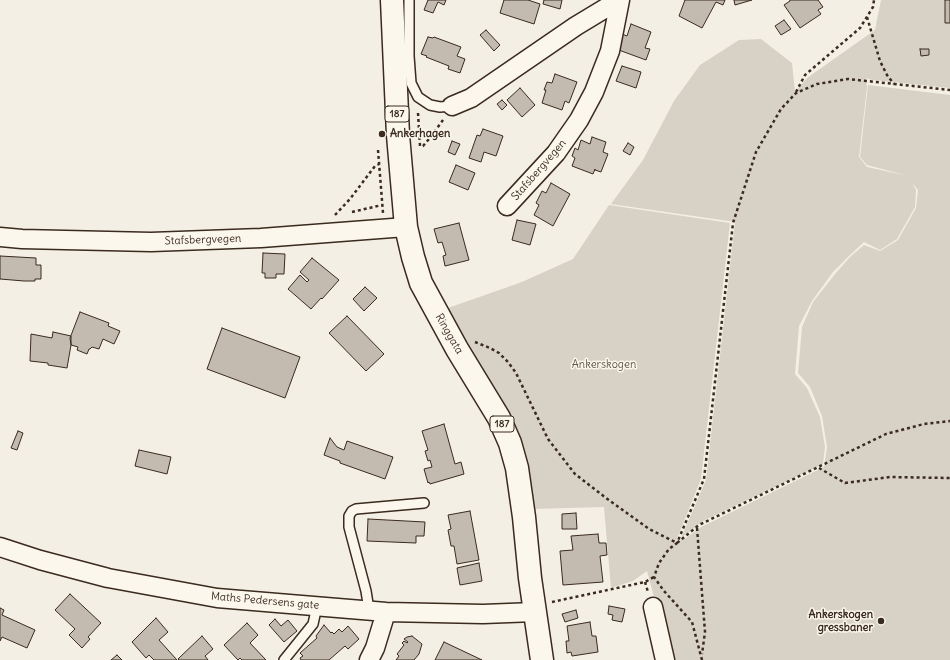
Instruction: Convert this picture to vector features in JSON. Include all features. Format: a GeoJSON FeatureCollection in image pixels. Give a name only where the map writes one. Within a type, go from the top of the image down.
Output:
{"type":"FeatureCollection","features":[{"type":"Feature","properties":{"kind":"main road","name":"Ringgata"},"geometry":{"type":"LineString","coordinates":[[392,0],[398,135],[406,227],[421,283],[457,349],[499,418],[510,443],[517,468],[524,517],[530,578],[541,608],[542,660]]}},
{"type":"Feature","properties":{"kind":"street","name":"Stafsbergvegen"},"geometry":{"type":"LineString","coordinates":[[452,106],[471,98],[576,26],[619,0]]}},
{"type":"Feature","properties":{"kind":"street","name":"Stafsbergvegen"},"geometry":{"type":"LineString","coordinates":[[507,206],[556,154],[579,120],[594,92],[610,51],[619,0]]}},
{"type":"Feature","properties":{"kind":"street","name":"Stafsbergvegen"},"geometry":{"type":"LineString","coordinates":[[0,237],[151,242],[261,238],[406,227]]}},
{"type":"Feature","properties":{"kind":"street","name":"Maths Pedersens gate"},"geometry":{"type":"LineString","coordinates":[[0,547],[40,560],[108,578],[217,598],[386,612],[483,614],[541,608]]}},
{"type":"Feature","properties":{"kind":"street"},"geometry":{"type":"LineString","coordinates":[[653,607],[665,660]]}},
{"type":"Feature","properties":{"kind":"street"},"geometry":{"type":"LineString","coordinates":[[369,660],[375,648],[386,612]]}},
{"type":"Feature","properties":{"kind":"lane"},"geometry":{"type":"LineString","coordinates":[[408,0],[411,83],[418,97],[430,105],[440,108],[452,106]]}},
{"type":"Feature","properties":{"kind":"lane"},"geometry":{"type":"LineString","coordinates":[[369,610],[366,591],[349,527],[349,516],[352,511],[363,508],[424,503]]}},
{"type":"Feature","properties":{"kind":"lane"},"geometry":{"type":"LineString","coordinates":[[284,660],[312,624],[317,606]]}},
{"type":"Feature","properties":{"kind":"path"},"geometry":{"type":"LineString","coordinates":[[677,543],[704,479],[733,223],[756,152],[781,109],[796,93],[805,74],[860,28],[873,7],[874,0]]}},
{"type":"Feature","properties":{"kind":"path"},"geometry":{"type":"LineString","coordinates":[[867,17],[880,61],[887,75],[895,84]]}},
{"type":"Feature","properties":{"kind":"path"},"geometry":{"type":"LineString","coordinates":[[796,93],[817,84],[848,79],[950,90]]}},
{"type":"Feature","properties":{"kind":"path"},"geometry":{"type":"LineString","coordinates":[[418,97],[417,109],[420,146],[423,146],[434,133],[452,106]]}},
{"type":"Feature","properties":{"kind":"path"},"geometry":{"type":"LineString","coordinates":[[332,218],[350,199],[375,166],[379,164]]}},
{"type":"Feature","properties":{"kind":"path"},"geometry":{"type":"LineString","coordinates":[[470,342],[476,342],[490,348],[499,353],[508,362],[516,373],[548,439],[575,474],[649,528],[677,543]]}},
{"type":"Feature","properties":{"kind":"path"},"geometry":{"type":"LineString","coordinates":[[541,608],[645,582],[654,577],[659,563],[669,549],[697,527],[886,434],[924,424],[950,421]]}},
{"type":"Feature","properties":{"kind":"path"},"geometry":{"type":"LineString","coordinates":[[819,468],[845,483],[890,477],[950,478]]}},
{"type":"Feature","properties":{"kind":"path"},"geometry":{"type":"LineString","coordinates":[[697,527],[704,632],[702,660]]}},
{"type":"Feature","properties":{"kind":"path"},"geometry":{"type":"LineString","coordinates":[[654,577],[664,591],[692,622],[702,656]]}},
{"type":"Feature","properties":{"kind":"green space","name":"Ankerskogen"},"geometry":{"type":"Polygon","coordinates":[[[881,0],[950,0],[950,88],[872,80],[866,78],[867,87],[859,157],[867,167],[908,176],[867,165],[860,157],[868,85],[950,95],[950,660],[671,660],[647,571],[633,581],[611,588],[604,507],[532,509],[445,309],[522,282],[573,259],[609,205],[730,223],[701,479],[676,541],[686,538],[701,527],[824,467],[827,447],[822,416],[810,387],[798,373],[802,327],[813,302],[850,257],[864,245],[880,251],[898,240],[916,208],[918,190],[912,183],[916,190],[915,207],[897,239],[880,250],[864,242],[833,272],[812,301],[799,326],[795,374],[807,388],[820,417],[825,447],[823,464],[703,521],[681,538],[706,480],[735,222],[611,204],[643,160],[674,101],[700,65],[739,40],[761,39],[792,63],[795,92],[807,78],[875,30],[881,0]]]}},
{"type":"Feature","properties":{"kind":"building"},"geometry":{"type":"Polygon","coordinates":[[[428,0],[446,0],[444,5],[438,2],[433,13],[424,10],[428,0]]]}},
{"type":"Feature","properties":{"kind":"building"},"geometry":{"type":"Polygon","coordinates":[[[504,0],[528,0],[540,4],[534,24],[500,13],[504,0]]]}},
{"type":"Feature","properties":{"kind":"building"},"geometry":{"type":"Polygon","coordinates":[[[544,0],[562,0],[560,9],[543,4],[544,0]]]}},
{"type":"Feature","properties":{"kind":"building"},"geometry":{"type":"Polygon","coordinates":[[[685,0],[725,0],[723,5],[716,2],[702,28],[679,16],[685,0]]]}},
{"type":"Feature","properties":{"kind":"building"},"geometry":{"type":"Polygon","coordinates":[[[734,0],[752,0],[735,5],[734,0]]]}},
{"type":"Feature","properties":{"kind":"building"},"geometry":{"type":"Polygon","coordinates":[[[790,0],[818,0],[823,7],[818,10],[821,14],[800,28],[784,5],[790,0]]]}},
{"type":"Feature","properties":{"kind":"building"},"geometry":{"type":"Polygon","coordinates":[[[945,0],[950,0],[950,23],[945,23],[945,0]]]}},
{"type":"Feature","properties":{"kind":"building"},"geometry":{"type":"Polygon","coordinates":[[[784,20],[791,29],[781,35],[775,26],[784,20]]]}},
{"type":"Feature","properties":{"kind":"building"},"geometry":{"type":"Polygon","coordinates":[[[631,24],[651,32],[645,48],[650,49],[646,60],[616,49],[622,34],[627,36],[631,24]]]}},
{"type":"Feature","properties":{"kind":"building"},"geometry":{"type":"Polygon","coordinates":[[[486,30],[500,45],[494,51],[480,35],[486,30]]]}},
{"type":"Feature","properties":{"kind":"building"},"geometry":{"type":"Polygon","coordinates":[[[428,37],[434,37],[461,47],[457,56],[465,59],[460,73],[448,69],[449,66],[421,54],[428,37]]]}},
{"type":"Feature","properties":{"kind":"building"},"geometry":{"type":"Polygon","coordinates":[[[920,49],[929,49],[929,55],[921,56],[920,49]]]}},
{"type":"Feature","properties":{"kind":"building"},"geometry":{"type":"Polygon","coordinates":[[[622,66],[641,72],[636,88],[616,81],[622,66]]]}},
{"type":"Feature","properties":{"kind":"building"},"geometry":{"type":"Polygon","coordinates":[[[555,74],[577,82],[569,103],[565,101],[562,110],[542,103],[547,82],[552,83],[555,74]]]}},
{"type":"Feature","properties":{"kind":"building"},"geometry":{"type":"Polygon","coordinates":[[[520,88],[535,105],[522,117],[507,100],[520,88]]]}},
{"type":"Feature","properties":{"kind":"building"},"geometry":{"type":"Polygon","coordinates":[[[502,100],[507,105],[502,110],[497,104],[502,100]]]}},
{"type":"Feature","properties":{"kind":"building"},"geometry":{"type":"Polygon","coordinates":[[[483,129],[503,136],[496,156],[484,152],[481,162],[469,158],[477,135],[480,136],[483,129]]]}},
{"type":"Feature","properties":{"kind":"building"},"geometry":{"type":"Polygon","coordinates":[[[592,137],[606,142],[603,152],[608,154],[601,172],[595,169],[593,174],[572,166],[575,158],[572,156],[575,148],[578,150],[581,140],[590,144],[592,137]]]}},
{"type":"Feature","properties":{"kind":"building"},"geometry":{"type":"Polygon","coordinates":[[[452,141],[460,144],[455,155],[448,152],[452,141]]]}},
{"type":"Feature","properties":{"kind":"building"},"geometry":{"type":"Polygon","coordinates":[[[628,143],[634,147],[630,155],[623,151],[628,143]]]}},
{"type":"Feature","properties":{"kind":"building"},"geometry":{"type":"Polygon","coordinates":[[[456,165],[475,173],[468,190],[449,182],[456,165]]]}},
{"type":"Feature","properties":{"kind":"building"},"geometry":{"type":"Polygon","coordinates":[[[551,183],[570,194],[553,226],[534,215],[539,205],[536,203],[542,191],[546,193],[551,183]]]}},
{"type":"Feature","properties":{"kind":"building"},"geometry":{"type":"Polygon","coordinates":[[[517,220],[536,224],[530,245],[512,240],[517,220]]]}},
{"type":"Feature","properties":{"kind":"building"},"geometry":{"type":"Polygon","coordinates":[[[459,223],[469,260],[445,266],[443,256],[446,255],[442,242],[438,243],[434,229],[459,223]]]}},
{"type":"Feature","properties":{"kind":"building"},"geometry":{"type":"Polygon","coordinates":[[[263,253],[285,254],[284,274],[276,274],[276,278],[265,278],[265,273],[262,273],[263,253]]]}},
{"type":"Feature","properties":{"kind":"building"},"geometry":{"type":"Polygon","coordinates":[[[0,256],[36,258],[36,265],[41,265],[41,279],[35,279],[35,281],[24,281],[0,279],[0,256]]]}},
{"type":"Feature","properties":{"kind":"building"},"geometry":{"type":"Polygon","coordinates":[[[312,258],[339,280],[311,309],[288,289],[300,275],[307,282],[309,280],[300,272],[312,258]]]}},
{"type":"Feature","properties":{"kind":"building"},"geometry":{"type":"Polygon","coordinates":[[[365,287],[377,298],[364,311],[353,299],[365,287]]]}},
{"type":"Feature","properties":{"kind":"building"},"geometry":{"type":"Polygon","coordinates":[[[80,312],[109,323],[108,326],[120,331],[114,344],[103,339],[99,349],[92,347],[89,349],[87,354],[77,350],[78,347],[71,345],[70,338],[80,312]]]}},
{"type":"Feature","properties":{"kind":"building"},"geometry":{"type":"Polygon","coordinates":[[[347,316],[384,354],[366,371],[329,333],[347,316]]]}},
{"type":"Feature","properties":{"kind":"building"},"geometry":{"type":"Polygon","coordinates":[[[222,328],[300,357],[285,398],[207,369],[222,328]]]}},
{"type":"Feature","properties":{"kind":"building"},"geometry":{"type":"Polygon","coordinates":[[[53,332],[71,336],[67,368],[48,365],[48,363],[30,361],[31,334],[52,338],[53,332]]]}},
{"type":"Feature","properties":{"kind":"building"},"geometry":{"type":"Polygon","coordinates":[[[444,424],[455,464],[461,462],[464,474],[430,484],[429,482],[428,483],[424,469],[432,467],[430,460],[428,461],[425,451],[428,450],[422,431],[444,424]]]}},
{"type":"Feature","properties":{"kind":"building"},"geometry":{"type":"Polygon","coordinates":[[[18,431],[23,433],[17,450],[11,448],[18,431]]]}},
{"type":"Feature","properties":{"kind":"building"},"geometry":{"type":"Polygon","coordinates":[[[330,438],[337,447],[344,450],[347,441],[393,457],[385,479],[340,463],[340,461],[324,455],[330,438]]]}},
{"type":"Feature","properties":{"kind":"building"},"geometry":{"type":"Polygon","coordinates":[[[139,450],[171,457],[167,474],[135,466],[139,450]]]}},
{"type":"Feature","properties":{"kind":"building"},"geometry":{"type":"Polygon","coordinates":[[[470,511],[479,560],[457,564],[454,546],[451,546],[448,530],[451,529],[448,515],[470,511]]]}},
{"type":"Feature","properties":{"kind":"building"},"geometry":{"type":"Polygon","coordinates":[[[576,513],[577,529],[562,529],[562,514],[576,513]]]}},
{"type":"Feature","properties":{"kind":"building"},"geometry":{"type":"Polygon","coordinates":[[[368,519],[425,522],[424,536],[416,536],[416,543],[367,541],[368,519]]]}},
{"type":"Feature","properties":{"kind":"building"},"geometry":{"type":"Polygon","coordinates":[[[598,534],[599,543],[606,543],[607,555],[600,556],[603,582],[563,585],[560,551],[573,550],[571,536],[598,534]]]}},
{"type":"Feature","properties":{"kind":"building"},"geometry":{"type":"Polygon","coordinates":[[[479,563],[482,581],[460,585],[457,568],[479,563]]]}},
{"type":"Feature","properties":{"kind":"building"},"geometry":{"type":"Polygon","coordinates":[[[70,594],[101,623],[88,637],[90,639],[82,648],[69,635],[75,629],[55,610],[70,594]]]}},
{"type":"Feature","properties":{"kind":"building"},"geometry":{"type":"Polygon","coordinates":[[[609,606],[625,609],[622,622],[612,620],[613,615],[608,614],[609,606]]]}},
{"type":"Feature","properties":{"kind":"building"},"geometry":{"type":"Polygon","coordinates":[[[0,608],[4,610],[2,615],[35,630],[27,648],[2,637],[0,641],[0,608]]]}},
{"type":"Feature","properties":{"kind":"building"},"geometry":{"type":"Polygon","coordinates":[[[576,610],[578,618],[565,622],[562,614],[576,610]]]}},
{"type":"Feature","properties":{"kind":"building"},"geometry":{"type":"Polygon","coordinates":[[[156,618],[168,632],[159,640],[177,660],[154,660],[149,655],[146,658],[132,642],[156,618]]]}},
{"type":"Feature","properties":{"kind":"building"},"geometry":{"type":"Polygon","coordinates":[[[275,619],[281,626],[288,620],[297,631],[284,642],[269,625],[275,619]]]}},
{"type":"Feature","properties":{"kind":"building"},"geometry":{"type":"Polygon","coordinates":[[[590,622],[592,636],[596,636],[598,652],[572,656],[571,652],[567,653],[566,641],[569,641],[567,626],[590,622]]]}},
{"type":"Feature","properties":{"kind":"building"},"geometry":{"type":"Polygon","coordinates":[[[247,623],[258,635],[250,643],[266,660],[242,660],[240,658],[238,660],[224,645],[247,623]]]}},
{"type":"Feature","properties":{"kind":"building"},"geometry":{"type":"Polygon","coordinates":[[[324,625],[331,633],[332,632],[334,634],[339,629],[342,632],[348,626],[359,639],[348,649],[345,646],[329,660],[301,660],[300,658],[303,656],[300,653],[317,638],[316,636],[324,625]]]}},
{"type":"Feature","properties":{"kind":"building"},"geometry":{"type":"Polygon","coordinates":[[[202,636],[213,649],[205,656],[208,660],[178,659],[202,636]]]}},
{"type":"Feature","properties":{"kind":"building"},"geometry":{"type":"Polygon","coordinates":[[[412,636],[422,644],[419,654],[414,660],[396,660],[399,656],[397,654],[404,645],[402,643],[404,641],[407,643],[408,642],[404,639],[412,636]]]}},
{"type":"Feature","properties":{"kind":"building"},"geometry":{"type":"Polygon","coordinates":[[[444,642],[482,660],[435,660],[444,642]]]}},
{"type":"Feature","properties":{"kind":"building"},"geometry":{"type":"Polygon","coordinates":[[[117,655],[122,660],[111,660],[117,655]]]}},
{"type":"Feature","properties":{"kind":"place","name":"Ankerhagen"},"geometry":{"type":"Point","coordinates":[382,134]}},
{"type":"Feature","properties":{"kind":"place","name":"Ankerskogen gressbaner"},"geometry":{"type":"Point","coordinates":[881,621]}}]}
